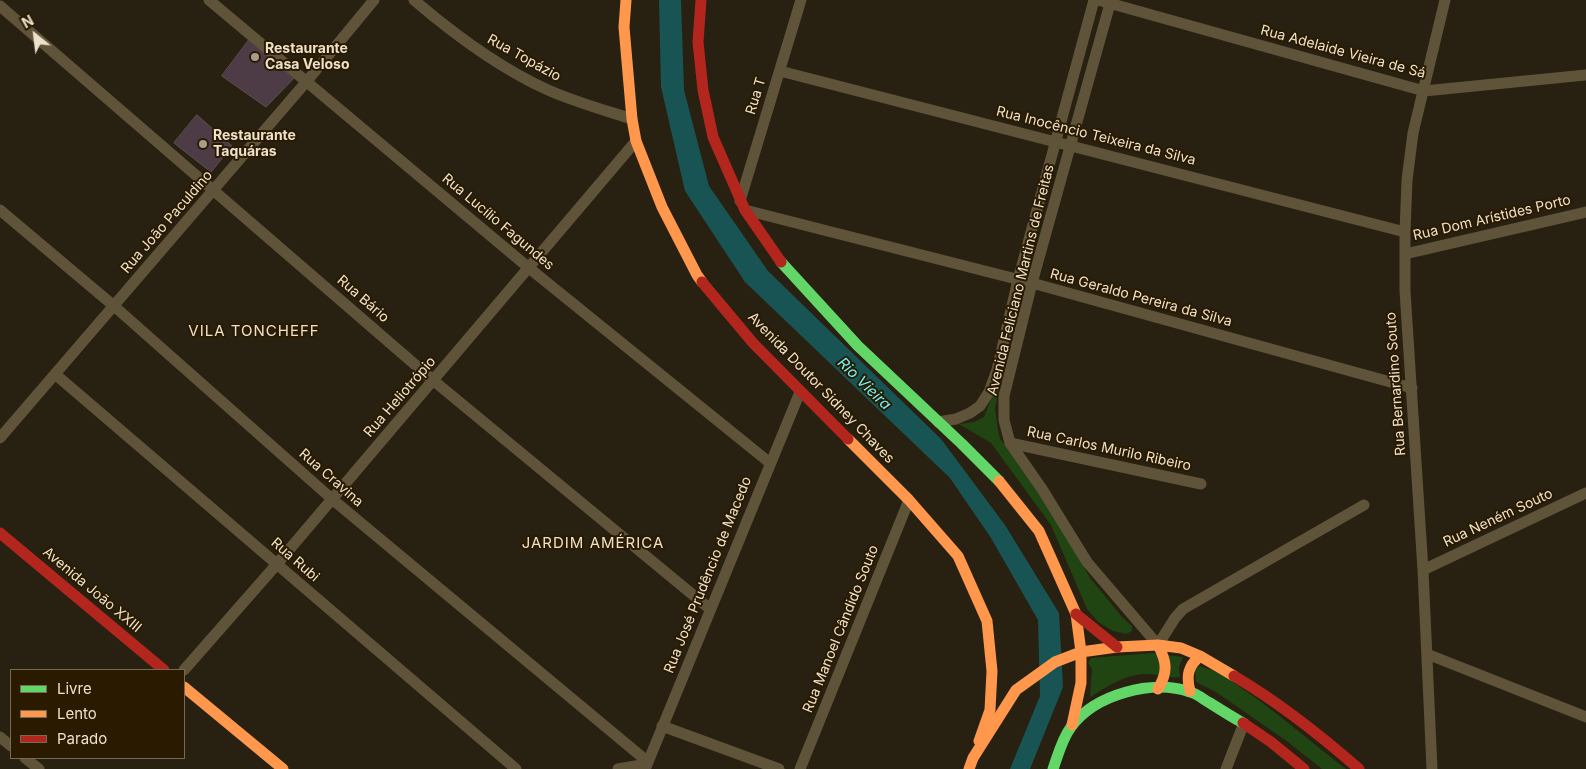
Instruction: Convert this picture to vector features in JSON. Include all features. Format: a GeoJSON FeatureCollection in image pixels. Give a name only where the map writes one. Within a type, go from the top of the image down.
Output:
{"type":"FeatureCollection","features":[{"type":"Feature","properties":{"kind":"main road","name":"Avenida Doutor Sidney Chaves"},"geometry":{"type":"LineString","coordinates":[[626,0],[624,27],[632,119],[636,141],[662,207],[697,275],[753,343],[909,500],[958,556],[986,621],[992,671],[990,710],[973,758]]}},
{"type":"Feature","properties":{"kind":"main road"},"geometry":{"type":"LineString","coordinates":[[701,0],[698,42],[703,90],[713,136],[743,206],[778,259],[858,346],[1001,484],[1039,531],[1076,614],[1081,652],[1082,683],[1072,725]]}},
{"type":"Feature","properties":{"kind":"main road","name":"Avenida João XXIII"},"geometry":{"type":"LineString","coordinates":[[0,533],[163,669]]}},
{"type":"Feature","properties":{"kind":"main road"},"geometry":{"type":"LineString","coordinates":[[1076,614],[1118,647]]}},
{"type":"Feature","properties":{"kind":"main road"},"geometry":{"type":"LineString","coordinates":[[1158,645],[1167,663],[1165,678],[1158,688]]}},
{"type":"Feature","properties":{"kind":"main road"},"geometry":{"type":"LineString","coordinates":[[969,769],[973,758],[1016,690],[1055,662],[1081,652],[1118,647],[1158,645],[1180,648],[1200,656],[1255,688],[1312,728],[1359,769]]}},
{"type":"Feature","properties":{"kind":"main road"},"geometry":{"type":"LineString","coordinates":[[1190,691],[1187,675],[1188,667],[1200,656]]}},
{"type":"Feature","properties":{"kind":"main road"},"geometry":{"type":"LineString","coordinates":[[185,688],[283,769]]}},
{"type":"Feature","properties":{"kind":"main road"},"geometry":{"type":"LineString","coordinates":[[1053,769],[1064,739],[1072,725],[1088,709],[1102,700],[1124,692],[1158,688],[1190,691],[1244,723],[1304,769]]}},
{"type":"Feature","properties":{"kind":"street","name":"Rua Lucílio Fagundes"},"geometry":{"type":"LineString","coordinates":[[209,0],[529,268],[770,463]]}},
{"type":"Feature","properties":{"kind":"street","name":"Rua João Paculdino"},"geometry":{"type":"LineString","coordinates":[[0,438],[214,190],[374,0]]}},
{"type":"Feature","properties":{"kind":"street","name":"Rua Topázio"},"geometry":{"type":"LineString","coordinates":[[414,0],[451,32],[509,70],[556,93],[632,119]]}},
{"type":"Feature","properties":{"kind":"street","name":"Rua T"},"geometry":{"type":"LineString","coordinates":[[743,206],[801,0]]}},
{"type":"Feature","properties":{"kind":"street","name":"Avenida Feliciano Martins de Freitas"},"geometry":{"type":"LineString","coordinates":[[938,422],[956,419],[970,413],[980,406],[990,392],[1018,280],[1094,0]]}},
{"type":"Feature","properties":{"kind":"street","name":"Rua Adelaide Vieira de Sá"},"geometry":{"type":"LineString","coordinates":[[1098,0],[1424,91],[1586,74]]}},
{"type":"Feature","properties":{"kind":"street","name":"Rua Bernardino Souto"},"geometry":{"type":"LineString","coordinates":[[1432,769],[1423,570],[1405,291],[1405,232],[1407,180],[1414,133],[1445,0]]}},
{"type":"Feature","properties":{"kind":"street","name":"Avenida Feliciano Martins de Freitas"},"geometry":{"type":"LineString","coordinates":[[1110,2],[1032,283],[1004,396],[1004,420],[1010,442],[1042,488],[1087,562],[1158,645]]}},
{"type":"Feature","properties":{"kind":"street","name":"Rua Bário"},"geometry":{"type":"LineString","coordinates":[[0,6],[434,381],[710,609]]}},
{"type":"Feature","properties":{"kind":"street","name":"Rua Inocêncio Teixeira da Silva"},"geometry":{"type":"LineString","coordinates":[[780,70],[1405,232]]}},
{"type":"Feature","properties":{"kind":"street","name":"Rua Heliotrópio"},"geometry":{"type":"LineString","coordinates":[[185,669],[434,381],[636,141]]}},
{"type":"Feature","properties":{"kind":"street","name":"Rua Geraldo Pereira da Silva"},"geometry":{"type":"LineString","coordinates":[[743,206],[1032,283],[1412,388]]}},
{"type":"Feature","properties":{"kind":"street","name":"Rua Cravina"},"geometry":{"type":"LineString","coordinates":[[0,210],[114,306],[332,499],[647,765]]}},
{"type":"Feature","properties":{"kind":"street","name":"Rua Dom Arístides Porto"},"geometry":{"type":"LineString","coordinates":[[1405,254],[1586,212]]}},
{"type":"Feature","properties":{"kind":"street","name":"Rua Rubi"},"geometry":{"type":"LineString","coordinates":[[54,374],[516,769]]}},
{"type":"Feature","properties":{"kind":"street","name":"Rua José Prudêncio de Macedo"},"geometry":{"type":"LineString","coordinates":[[647,765],[800,392]]}},
{"type":"Feature","properties":{"kind":"street","name":"Rua Carlos Murilo Ribeiro"},"geometry":{"type":"LineString","coordinates":[[1010,442],[1201,484]]}},
{"type":"Feature","properties":{"kind":"street","name":"Rua Neném Souto"},"geometry":{"type":"LineString","coordinates":[[1423,570],[1586,493]]}},
{"type":"Feature","properties":{"kind":"street","name":"Rua Manoel Cândido Souto"},"geometry":{"type":"LineString","coordinates":[[800,769],[909,500]]}},
{"type":"Feature","properties":{"kind":"street"},"geometry":{"type":"LineString","coordinates":[[1158,645],[1183,609],[1364,505]]}},
{"type":"Feature","properties":{"kind":"street"},"geometry":{"type":"LineString","coordinates":[[1427,654],[1586,716]]}},
{"type":"Feature","properties":{"kind":"street"},"geometry":{"type":"LineString","coordinates":[[1226,769],[1244,723]]}},
{"type":"Feature","properties":{"kind":"street"},"geometry":{"type":"LineString","coordinates":[[662,726],[779,769]]}},
{"type":"Feature","properties":{"kind":"street"},"geometry":{"type":"LineString","coordinates":[[0,737],[10,745]]}},
{"type":"Feature","properties":{"kind":"street"},"geometry":{"type":"LineString","coordinates":[[26,759],[39,769]]}},
{"type":"Feature","properties":{"kind":"street"},"geometry":{"type":"LineString","coordinates":[[618,769],[647,765]]}},
{"type":"Feature","properties":{"kind":"green space"},"geometry":{"type":"Polygon","coordinates":[[[997,384],[1000,384],[995,408],[1000,439],[1012,453],[1076,551],[1090,578],[1123,618],[1132,626],[1132,631],[1126,634],[1113,631],[1098,622],[1087,609],[1051,525],[991,443],[959,424],[974,422],[984,417],[997,384]]]}},
{"type":"Feature","properties":{"kind":"green space"},"geometry":{"type":"Polygon","coordinates":[[[1152,653],[1183,657],[1179,667],[1180,677],[1149,674],[1130,676],[1090,696],[1092,669],[1088,663],[1091,658],[1152,653]]]}},
{"type":"Feature","properties":{"kind":"green space"},"geometry":{"type":"Polygon","coordinates":[[[1199,666],[1220,674],[1253,696],[1346,769],[1322,769],[1288,742],[1216,692],[1196,682],[1195,670],[1199,666]]]}},
{"type":"Feature","properties":{"kind":"water","name":"Rio Vieira"},"geometry":{"type":"Polygon","coordinates":[[[659,0],[681,0],[684,90],[709,186],[768,271],[941,439],[1005,525],[1059,613],[1063,687],[1030,769],[1010,769],[1040,696],[1038,620],[991,538],[950,478],[745,282],[685,191],[661,87],[659,0]]]}},
{"type":"Feature","properties":{"kind":"building","name":"Restaurante Casa Veloso"},"geometry":{"type":"Polygon","coordinates":[[[249,40],[298,74],[266,107],[222,76],[249,40]]]}},
{"type":"Feature","properties":{"kind":"building","name":"Restaurante Taquáras"},"geometry":{"type":"Polygon","coordinates":[[[197,115],[232,146],[211,172],[174,143],[197,115]]]}},
{"type":"Feature","properties":{"kind":"traffic: fast"},"geometry":{"type":"LineString","coordinates":[[781,262],[858,346],[999,481]]}},
{"type":"Feature","properties":{"kind":"traffic: fast"},"geometry":{"type":"LineString","coordinates":[[1053,769],[1065,737],[1081,715],[1109,698],[1126,692],[1159,687],[1175,688],[1198,696],[1243,723]]}},
{"type":"Feature","properties":{"kind":"traffic: slow"},"geometry":{"type":"LineString","coordinates":[[626,0],[624,27],[632,119],[636,141],[662,207],[702,282]]}},
{"type":"Feature","properties":{"kind":"traffic: slow"},"geometry":{"type":"LineString","coordinates":[[848,439],[909,500],[958,556],[987,621],[992,671],[990,710],[979,741]]}},
{"type":"Feature","properties":{"kind":"traffic: slow"},"geometry":{"type":"LineString","coordinates":[[999,481],[1039,531],[1076,614],[1081,652],[1081,683],[1072,725]]}},
{"type":"Feature","properties":{"kind":"traffic: slow"},"geometry":{"type":"LineString","coordinates":[[1158,645],[1165,662],[1165,672],[1158,689]]}},
{"type":"Feature","properties":{"kind":"traffic: slow"},"geometry":{"type":"LineString","coordinates":[[969,769],[973,758],[1016,690],[1055,662],[1081,652],[1117,647],[1158,645],[1181,648],[1200,656],[1234,676]]}},
{"type":"Feature","properties":{"kind":"traffic: slow"},"geometry":{"type":"LineString","coordinates":[[1190,691],[1189,672],[1200,656]]}},
{"type":"Feature","properties":{"kind":"traffic: slow"},"geometry":{"type":"LineString","coordinates":[[185,688],[283,769]]}},
{"type":"Feature","properties":{"kind":"traffic: jam"},"geometry":{"type":"LineString","coordinates":[[701,0],[698,42],[703,90],[713,137],[745,210],[781,262]]}},
{"type":"Feature","properties":{"kind":"traffic: jam"},"geometry":{"type":"LineString","coordinates":[[702,282],[753,343],[848,439]]}},
{"type":"Feature","properties":{"kind":"traffic: jam"},"geometry":{"type":"LineString","coordinates":[[0,533],[163,669]]}},
{"type":"Feature","properties":{"kind":"traffic: jam"},"geometry":{"type":"LineString","coordinates":[[1076,614],[1117,647]]}},
{"type":"Feature","properties":{"kind":"traffic: jam"},"geometry":{"type":"LineString","coordinates":[[1234,676],[1299,720],[1359,769]]}},
{"type":"Feature","properties":{"kind":"traffic: jam"},"geometry":{"type":"LineString","coordinates":[[1243,723],[1271,742],[1304,769]]}},
{"type":"Feature","properties":{"kind":"place","name":"Restaurante Casa Veloso"},"geometry":{"type":"Point","coordinates":[255,57]}},
{"type":"Feature","properties":{"kind":"place","name":"Restaurante Taquáras"},"geometry":{"type":"Point","coordinates":[203,144]}},
{"type":"Feature","properties":{"kind":"district","name":"VILA TONCHEFF"},"geometry":{"type":"Point","coordinates":[254,331]}},
{"type":"Feature","properties":{"kind":"district","name":"JARDIM AMÉRICA"},"geometry":{"type":"Point","coordinates":[593,543]}}]}
